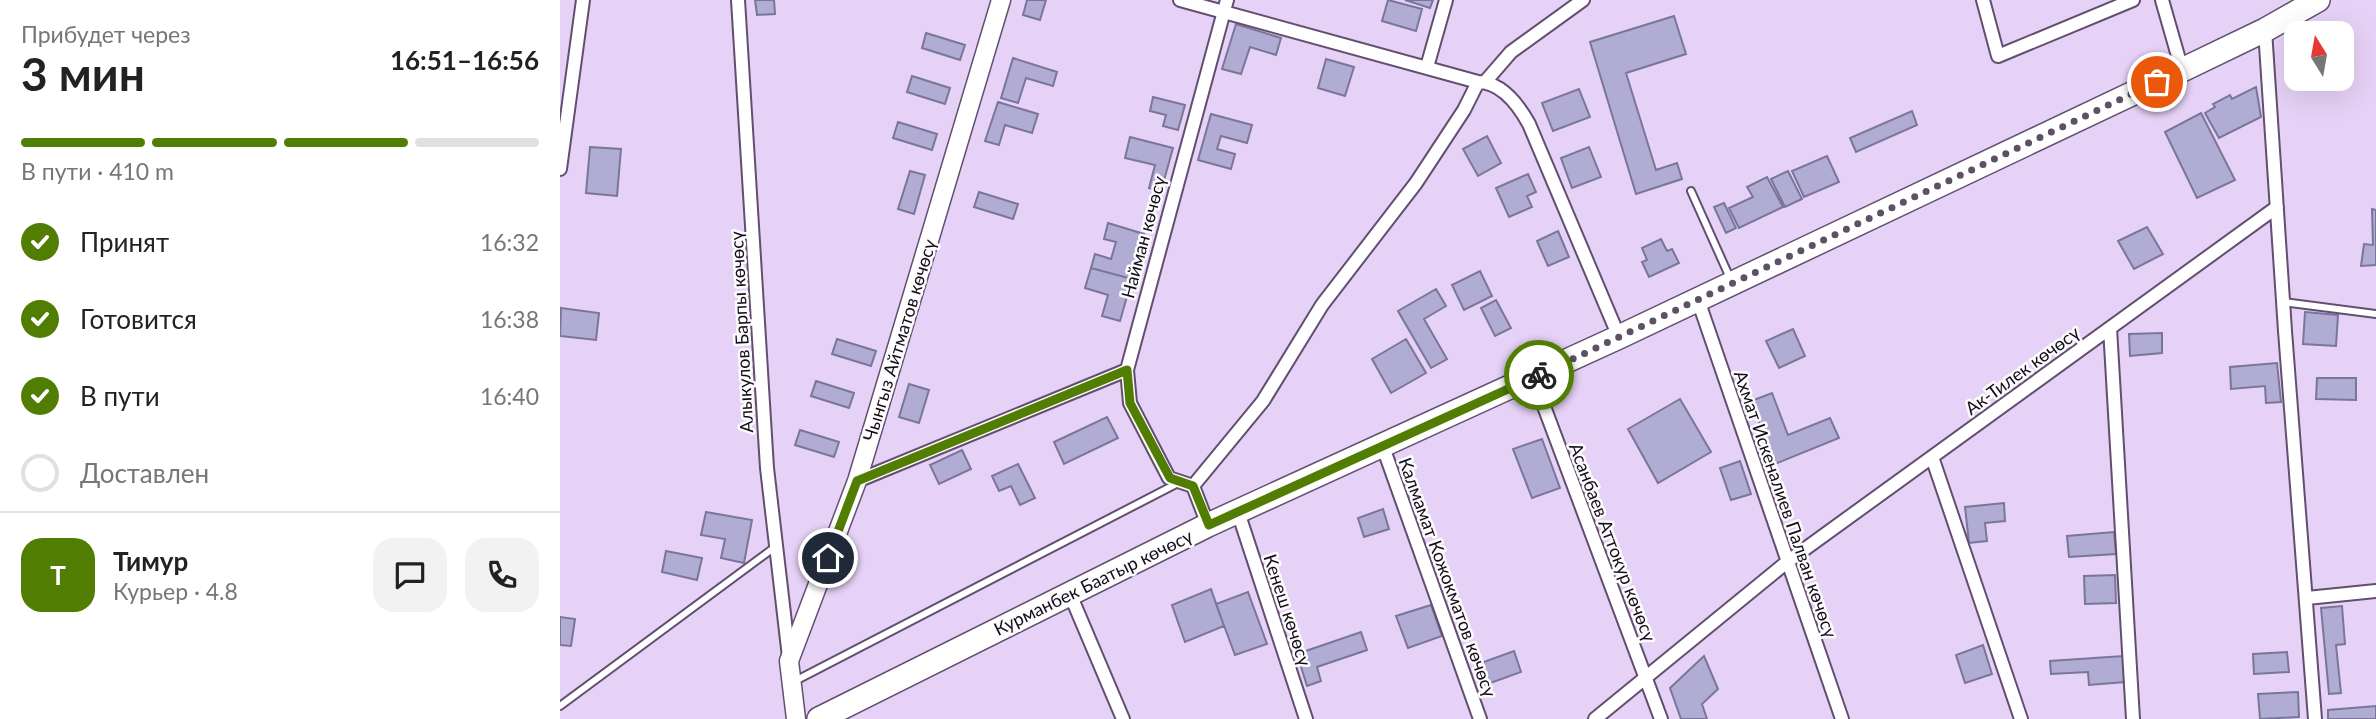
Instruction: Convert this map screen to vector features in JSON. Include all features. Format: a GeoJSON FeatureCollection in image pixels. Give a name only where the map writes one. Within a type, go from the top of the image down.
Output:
{"type":"FeatureCollection","features":[{"type":"Feature","properties":{"kind":"highway","name":"Курманбек Баатыр көчөсү"},"geometry":{"type":"LineString","coordinates":[[819,719],[1209,525],[1619,337],[2265,30],[2318,0]]}},
{"type":"Feature","properties":{"kind":"main road","name":"Чынгыз Айтматов көчөсү"},"geometry":{"type":"LineString","coordinates":[[796,719],[789,661],[857,481],[1002,0]]}},
{"type":"Feature","properties":{"kind":"street"},"geometry":{"type":"LineString","coordinates":[[560,169],[583,0]]}},
{"type":"Feature","properties":{"kind":"street","name":"Алыкулов Барпы көчөсү"},"geometry":{"type":"LineString","coordinates":[[738,0],[767,468],[789,661]]}},
{"type":"Feature","properties":{"kind":"street"},"geometry":{"type":"LineString","coordinates":[[1180,0],[1225,6],[1481,82],[1516,101],[1529,124],[1619,337]]}},
{"type":"Feature","properties":{"kind":"street"},"geometry":{"type":"LineString","coordinates":[[1427,67],[1446,0]]}},
{"type":"Feature","properties":{"kind":"street"},"geometry":{"type":"LineString","coordinates":[[1193,486],[1263,401],[1322,305],[1416,183],[1481,82],[1511,52],[1583,0]]}},
{"type":"Feature","properties":{"kind":"street"},"geometry":{"type":"LineString","coordinates":[[1983,0],[1998,56],[2133,0]]}},
{"type":"Feature","properties":{"kind":"street"},"geometry":{"type":"LineString","coordinates":[[2162,0],[2182,70]]}},
{"type":"Feature","properties":{"kind":"street","name":"Найман көчөсү"},"geometry":{"type":"LineString","coordinates":[[1175,480],[1130,403],[1127,370],[1225,6]]}},
{"type":"Feature","properties":{"kind":"street"},"geometry":{"type":"LineString","coordinates":[[2265,30],[2315,719]]}},
{"type":"Feature","properties":{"kind":"street","name":"Ак-Тилек көчөсү"},"geometry":{"type":"LineString","coordinates":[[1595,719],[1787,562],[2277,207]]}},
{"type":"Feature","properties":{"kind":"street","name":"Ахмат Искеналиев Палван көчөсү"},"geometry":{"type":"LineString","coordinates":[[1698,299],[1842,719]]}},
{"type":"Feature","properties":{"kind":"street"},"geometry":{"type":"LineString","coordinates":[[2110,328],[2133,719]]}},
{"type":"Feature","properties":{"kind":"street"},"geometry":{"type":"LineString","coordinates":[[857,481],[1127,370]]}},
{"type":"Feature","properties":{"kind":"street","name":"Асанбаев Аттокур көчөсү"},"geometry":{"type":"LineString","coordinates":[[1533,377],[1661,719]]}},
{"type":"Feature","properties":{"kind":"street","name":"Калмамат Кожокматов көчөсү"},"geometry":{"type":"LineString","coordinates":[[1382,447],[1480,719]]}},
{"type":"Feature","properties":{"kind":"street"},"geometry":{"type":"LineString","coordinates":[[1932,457],[2021,719]]}},
{"type":"Feature","properties":{"kind":"street"},"geometry":{"type":"LineString","coordinates":[[1175,480],[1193,486],[1209,525]]}},
{"type":"Feature","properties":{"kind":"street","name":"Кенеш көчөсү"},"geometry":{"type":"LineString","coordinates":[[1238,512],[1306,719]]}},
{"type":"Feature","properties":{"kind":"street"},"geometry":{"type":"LineString","coordinates":[[2307,598],[2376,591]]}},
{"type":"Feature","properties":{"kind":"street"},"geometry":{"type":"LineString","coordinates":[[1070,594],[1123,719]]}},
{"type":"Feature","properties":{"kind":"lane"},"geometry":{"type":"LineString","coordinates":[[1691,191],[1733,283]]}},
{"type":"Feature","properties":{"kind":"lane"},"geometry":{"type":"LineString","coordinates":[[2283,302],[2376,314]]}},
{"type":"Feature","properties":{"kind":"lane"},"geometry":{"type":"LineString","coordinates":[[790,683],[1175,480]]}},
{"type":"Feature","properties":{"kind":"lane"},"geometry":{"type":"LineString","coordinates":[[560,706],[776,547]]}},
{"type":"Feature","properties":{"kind":"building"},"geometry":{"type":"Polygon","coordinates":[[[755,0],[774,0],[775,14],[757,15],[755,0]]]}},
{"type":"Feature","properties":{"kind":"building"},"geometry":{"type":"Polygon","coordinates":[[[1027,0],[1046,0],[1040,20],[1023,15],[1027,0]]]}},
{"type":"Feature","properties":{"kind":"building"},"geometry":{"type":"Polygon","coordinates":[[[1388,0],[1422,9],[1416,31],[1382,21],[1388,0]]]}},
{"type":"Feature","properties":{"kind":"building"},"geometry":{"type":"Polygon","coordinates":[[[1405,0],[1433,0],[1430,8],[1405,0]]]}},
{"type":"Feature","properties":{"kind":"building"},"geometry":{"type":"Polygon","coordinates":[[[1674,16],[1686,54],[1626,73],[1656,170],[1677,163],[1682,179],[1636,194],[1590,42],[1674,16]]]}},
{"type":"Feature","properties":{"kind":"building"},"geometry":{"type":"Polygon","coordinates":[[[1236,24],[1281,38],[1276,55],[1250,47],[1241,74],[1222,69],[1236,24]]]}},
{"type":"Feature","properties":{"kind":"building"},"geometry":{"type":"Polygon","coordinates":[[[926,33],[965,45],[960,60],[922,48],[926,33]]]}},
{"type":"Feature","properties":{"kind":"building"},"geometry":{"type":"Polygon","coordinates":[[[1013,58],[1057,72],[1053,86],[1026,78],[1018,103],[1001,98],[1013,58]]]}},
{"type":"Feature","properties":{"kind":"building"},"geometry":{"type":"Polygon","coordinates":[[[1326,59],[1354,67],[1345,96],[1318,88],[1326,59]]]}},
{"type":"Feature","properties":{"kind":"building"},"geometry":{"type":"Polygon","coordinates":[[[912,76],[950,88],[945,104],[907,92],[912,76]]]}},
{"type":"Feature","properties":{"kind":"building"},"geometry":{"type":"Polygon","coordinates":[[[2256,87],[2261,117],[2219,138],[2205,113],[2215,107],[2213,104],[2230,95],[2232,99],[2256,87]]]}},
{"type":"Feature","properties":{"kind":"building"},"geometry":{"type":"Polygon","coordinates":[[[1579,89],[1590,117],[1553,131],[1542,103],[1579,89]]]}},
{"type":"Feature","properties":{"kind":"building"},"geometry":{"type":"Polygon","coordinates":[[[1153,97],[1185,105],[1178,130],[1163,126],[1166,115],[1150,111],[1153,97]]]}},
{"type":"Feature","properties":{"kind":"building"},"geometry":{"type":"Polygon","coordinates":[[[998,102],[1038,114],[1032,133],[1005,125],[999,145],[985,141],[998,102]]]}},
{"type":"Feature","properties":{"kind":"building"},"geometry":{"type":"Polygon","coordinates":[[[1912,111],[1917,125],[1856,152],[1850,138],[1912,111]]]}},
{"type":"Feature","properties":{"kind":"building"},"geometry":{"type":"Polygon","coordinates":[[[2201,113],[2235,180],[2197,198],[2165,132],[2201,113]]]}},
{"type":"Feature","properties":{"kind":"building"},"geometry":{"type":"Polygon","coordinates":[[[1211,114],[1252,125],[1247,143],[1221,136],[1217,149],[1235,154],[1231,169],[1198,160],[1211,114]]]}},
{"type":"Feature","properties":{"kind":"building"},"geometry":{"type":"Polygon","coordinates":[[[898,122],[937,134],[932,150],[893,138],[898,122]]]}},
{"type":"Feature","properties":{"kind":"building"},"geometry":{"type":"Polygon","coordinates":[[[1487,136],[1501,163],[1478,176],[1463,149],[1487,136]]]}},
{"type":"Feature","properties":{"kind":"building"},"geometry":{"type":"Polygon","coordinates":[[[1130,137],[1173,148],[1161,191],[1149,188],[1155,165],[1125,158],[1130,137]]]}},
{"type":"Feature","properties":{"kind":"building"},"geometry":{"type":"Polygon","coordinates":[[[590,147],[621,149],[617,196],[586,193],[590,147]]]}},
{"type":"Feature","properties":{"kind":"building"},"geometry":{"type":"Polygon","coordinates":[[[1589,147],[1601,177],[1572,188],[1561,158],[1589,147]]]}},
{"type":"Feature","properties":{"kind":"building"},"geometry":{"type":"Polygon","coordinates":[[[1827,156],[1839,182],[1804,197],[1792,171],[1827,156]]]}},
{"type":"Feature","properties":{"kind":"building"},"geometry":{"type":"Polygon","coordinates":[[[910,171],[925,175],[914,214],[898,209],[910,171]]]}},
{"type":"Feature","properties":{"kind":"building"},"geometry":{"type":"Polygon","coordinates":[[[1788,171],[1802,199],[1785,207],[1771,179],[1788,171]]]}},
{"type":"Feature","properties":{"kind":"building"},"geometry":{"type":"Polygon","coordinates":[[[1528,174],[1536,192],[1527,196],[1532,207],[1509,217],[1496,188],[1528,174]]]}},
{"type":"Feature","properties":{"kind":"building"},"geometry":{"type":"Polygon","coordinates":[[[1767,177],[1783,207],[1739,228],[1729,208],[1753,197],[1747,187],[1767,177]]]}},
{"type":"Feature","properties":{"kind":"building"},"geometry":{"type":"Polygon","coordinates":[[[979,192],[1018,204],[1013,219],[974,207],[979,192]]]}},
{"type":"Feature","properties":{"kind":"building"},"geometry":{"type":"Polygon","coordinates":[[[1724,203],[1736,228],[1726,233],[1714,207],[1724,203]]]}},
{"type":"Feature","properties":{"kind":"building"},"geometry":{"type":"Polygon","coordinates":[[[2372,209],[2376,210],[2376,265],[2361,266],[2364,244],[2373,245],[2372,209]]]}},
{"type":"Feature","properties":{"kind":"building"},"geometry":{"type":"Polygon","coordinates":[[[1108,223],[1144,234],[1132,279],[1091,268],[1095,254],[1111,259],[1116,242],[1104,239],[1108,223]]]}},
{"type":"Feature","properties":{"kind":"building"},"geometry":{"type":"Polygon","coordinates":[[[2147,227],[2163,254],[2134,269],[2118,241],[2147,227]]]}},
{"type":"Feature","properties":{"kind":"building"},"geometry":{"type":"Polygon","coordinates":[[[1558,231],[1569,257],[1548,266],[1537,241],[1558,231]]]}},
{"type":"Feature","properties":{"kind":"building"},"geometry":{"type":"Polygon","coordinates":[[[1661,239],[1667,251],[1672,249],[1679,263],[1649,277],[1642,262],[1647,260],[1642,248],[1661,239]]]}},
{"type":"Feature","properties":{"kind":"building"},"geometry":{"type":"Polygon","coordinates":[[[1091,268],[1132,279],[1120,321],[1102,316],[1108,295],[1085,288],[1091,268]]]}},
{"type":"Feature","properties":{"kind":"building"},"geometry":{"type":"Polygon","coordinates":[[[1480,271],[1492,296],[1464,310],[1452,285],[1480,271]]]}},
{"type":"Feature","properties":{"kind":"building"},"geometry":{"type":"Polygon","coordinates":[[[1436,289],[1446,306],[1424,319],[1447,359],[1431,368],[1398,311],[1436,289]]]}},
{"type":"Feature","properties":{"kind":"building"},"geometry":{"type":"Polygon","coordinates":[[[1496,300],[1511,328],[1495,336],[1481,308],[1496,300]]]}},
{"type":"Feature","properties":{"kind":"building"},"geometry":{"type":"Polygon","coordinates":[[[561,308],[599,313],[596,340],[560,336],[561,308]]]}},
{"type":"Feature","properties":{"kind":"building"},"geometry":{"type":"Polygon","coordinates":[[[2305,312],[2338,315],[2336,346],[2303,344],[2305,312]]]}},
{"type":"Feature","properties":{"kind":"building"},"geometry":{"type":"Polygon","coordinates":[[[1793,329],[1805,356],[1779,368],[1766,341],[1793,329]]]}},
{"type":"Feature","properties":{"kind":"building"},"geometry":{"type":"Polygon","coordinates":[[[2162,333],[2162,353],[2130,356],[2129,334],[2162,333]]]}},
{"type":"Feature","properties":{"kind":"building"},"geometry":{"type":"Polygon","coordinates":[[[837,339],[876,351],[871,366],[832,354],[837,339]]]}},
{"type":"Feature","properties":{"kind":"building"},"geometry":{"type":"Polygon","coordinates":[[[1406,339],[1426,373],[1391,393],[1372,359],[1406,339]]]}},
{"type":"Feature","properties":{"kind":"building"},"geometry":{"type":"Polygon","coordinates":[[[2277,363],[2281,402],[2266,403],[2265,386],[2231,389],[2230,367],[2277,363]]]}},
{"type":"Feature","properties":{"kind":"building"},"geometry":{"type":"Polygon","coordinates":[[[2317,378],[2356,378],[2356,400],[2316,399],[2317,378]]]}},
{"type":"Feature","properties":{"kind":"building"},"geometry":{"type":"Polygon","coordinates":[[[816,381],[854,393],[849,408],[811,396],[816,381]]]}},
{"type":"Feature","properties":{"kind":"building"},"geometry":{"type":"Polygon","coordinates":[[[909,384],[929,390],[919,423],[899,417],[909,384]]]}},
{"type":"Feature","properties":{"kind":"building"},"geometry":{"type":"Polygon","coordinates":[[[1772,393],[1788,435],[1830,418],[1839,438],[1775,464],[1751,401],[1772,393]]]}},
{"type":"Feature","properties":{"kind":"building"},"geometry":{"type":"Polygon","coordinates":[[[1680,399],[1711,452],[1658,483],[1628,429],[1680,399]]]}},
{"type":"Feature","properties":{"kind":"building"},"geometry":{"type":"Polygon","coordinates":[[[1107,417],[1118,438],[1064,464],[1054,442],[1107,417]]]}},
{"type":"Feature","properties":{"kind":"building"},"geometry":{"type":"Polygon","coordinates":[[[800,430],[839,442],[834,457],[795,445],[800,430]]]}},
{"type":"Feature","properties":{"kind":"building"},"geometry":{"type":"Polygon","coordinates":[[[1542,439],[1560,488],[1532,498],[1513,449],[1542,439]]]}},
{"type":"Feature","properties":{"kind":"building"},"geometry":{"type":"Polygon","coordinates":[[[962,450],[971,469],[939,484],[930,465],[962,450]]]}},
{"type":"Feature","properties":{"kind":"building"},"geometry":{"type":"Polygon","coordinates":[[[1740,461],[1751,494],[1731,500],[1720,468],[1740,461]]]}},
{"type":"Feature","properties":{"kind":"building"},"geometry":{"type":"Polygon","coordinates":[[[1018,464],[1035,498],[1020,505],[1011,486],[999,491],[992,476],[1018,464]]]}},
{"type":"Feature","properties":{"kind":"building"},"geometry":{"type":"Polygon","coordinates":[[[2004,503],[2005,521],[1985,523],[1987,541],[1969,543],[1965,507],[2004,503]]]}},
{"type":"Feature","properties":{"kind":"building"},"geometry":{"type":"Polygon","coordinates":[[[1383,509],[1389,529],[1364,537],[1358,518],[1383,509]]]}},
{"type":"Feature","properties":{"kind":"building"},"geometry":{"type":"Polygon","coordinates":[[[706,512],[752,520],[744,563],[721,558],[725,539],[701,535],[706,512]]]}},
{"type":"Feature","properties":{"kind":"building"},"geometry":{"type":"Polygon","coordinates":[[[2114,532],[2116,554],[2069,557],[2067,536],[2114,532]]]}},
{"type":"Feature","properties":{"kind":"building"},"geometry":{"type":"Polygon","coordinates":[[[666,551],[702,558],[697,580],[662,572],[666,551]]]}},
{"type":"Feature","properties":{"kind":"building"},"geometry":{"type":"Polygon","coordinates":[[[2115,575],[2116,603],[2085,604],[2084,576],[2115,575]]]}},
{"type":"Feature","properties":{"kind":"building"},"geometry":{"type":"Polygon","coordinates":[[[1211,589],[1224,626],[1185,642],[1172,605],[1211,589]]]}},
{"type":"Feature","properties":{"kind":"building"},"geometry":{"type":"Polygon","coordinates":[[[1248,592],[1267,644],[1235,655],[1216,604],[1248,592]]]}},
{"type":"Feature","properties":{"kind":"building"},"geometry":{"type":"Polygon","coordinates":[[[1431,605],[1442,636],[1408,648],[1396,616],[1431,605]]]}},
{"type":"Feature","properties":{"kind":"building"},"geometry":{"type":"Polygon","coordinates":[[[2342,606],[2345,644],[2336,645],[2341,693],[2329,694],[2321,608],[2342,606]]]}},
{"type":"Feature","properties":{"kind":"building"},"geometry":{"type":"Polygon","coordinates":[[[560,617],[575,619],[571,646],[560,645],[560,617]]]}},
{"type":"Feature","properties":{"kind":"building"},"geometry":{"type":"Polygon","coordinates":[[[1361,632],[1367,650],[1317,667],[1321,681],[1307,686],[1297,654],[1361,632]]]}},
{"type":"Feature","properties":{"kind":"building"},"geometry":{"type":"Polygon","coordinates":[[[1983,645],[1992,674],[1965,683],[1956,655],[1983,645]]]}},
{"type":"Feature","properties":{"kind":"building"},"geometry":{"type":"Polygon","coordinates":[[[1514,651],[1521,672],[1485,685],[1478,664],[1514,651]]]}},
{"type":"Feature","properties":{"kind":"building"},"geometry":{"type":"Polygon","coordinates":[[[2287,652],[2289,672],[2254,674],[2253,654],[2287,652]]]}},
{"type":"Feature","properties":{"kind":"building"},"geometry":{"type":"Polygon","coordinates":[[[1704,656],[1718,689],[1702,704],[1707,719],[1681,719],[1670,688],[1704,656]]]}},
{"type":"Feature","properties":{"kind":"building"},"geometry":{"type":"Polygon","coordinates":[[[2123,656],[2125,682],[2089,685],[2088,672],[2051,674],[2050,661],[2123,656]]]}},
{"type":"Feature","properties":{"kind":"building"},"geometry":{"type":"Polygon","coordinates":[[[2298,692],[2299,717],[2260,719],[2258,694],[2298,692]]]}},
{"type":"Feature","properties":{"kind":"building"},"geometry":{"type":"Polygon","coordinates":[[[2376,706],[2376,719],[2328,719],[2328,710],[2376,706]]]}},
{"type":"Feature","properties":{"kind":"way so far"},"geometry":{"type":"LineString","coordinates":[[1539,375],[2157,82]]}},
{"type":"Feature","properties":{"kind":"route"},"geometry":{"type":"LineString","coordinates":[[828,558],[857,481],[1127,370],[1130,403],[1170,478],[1193,486],[1209,525],[1539,375]]}}]}
